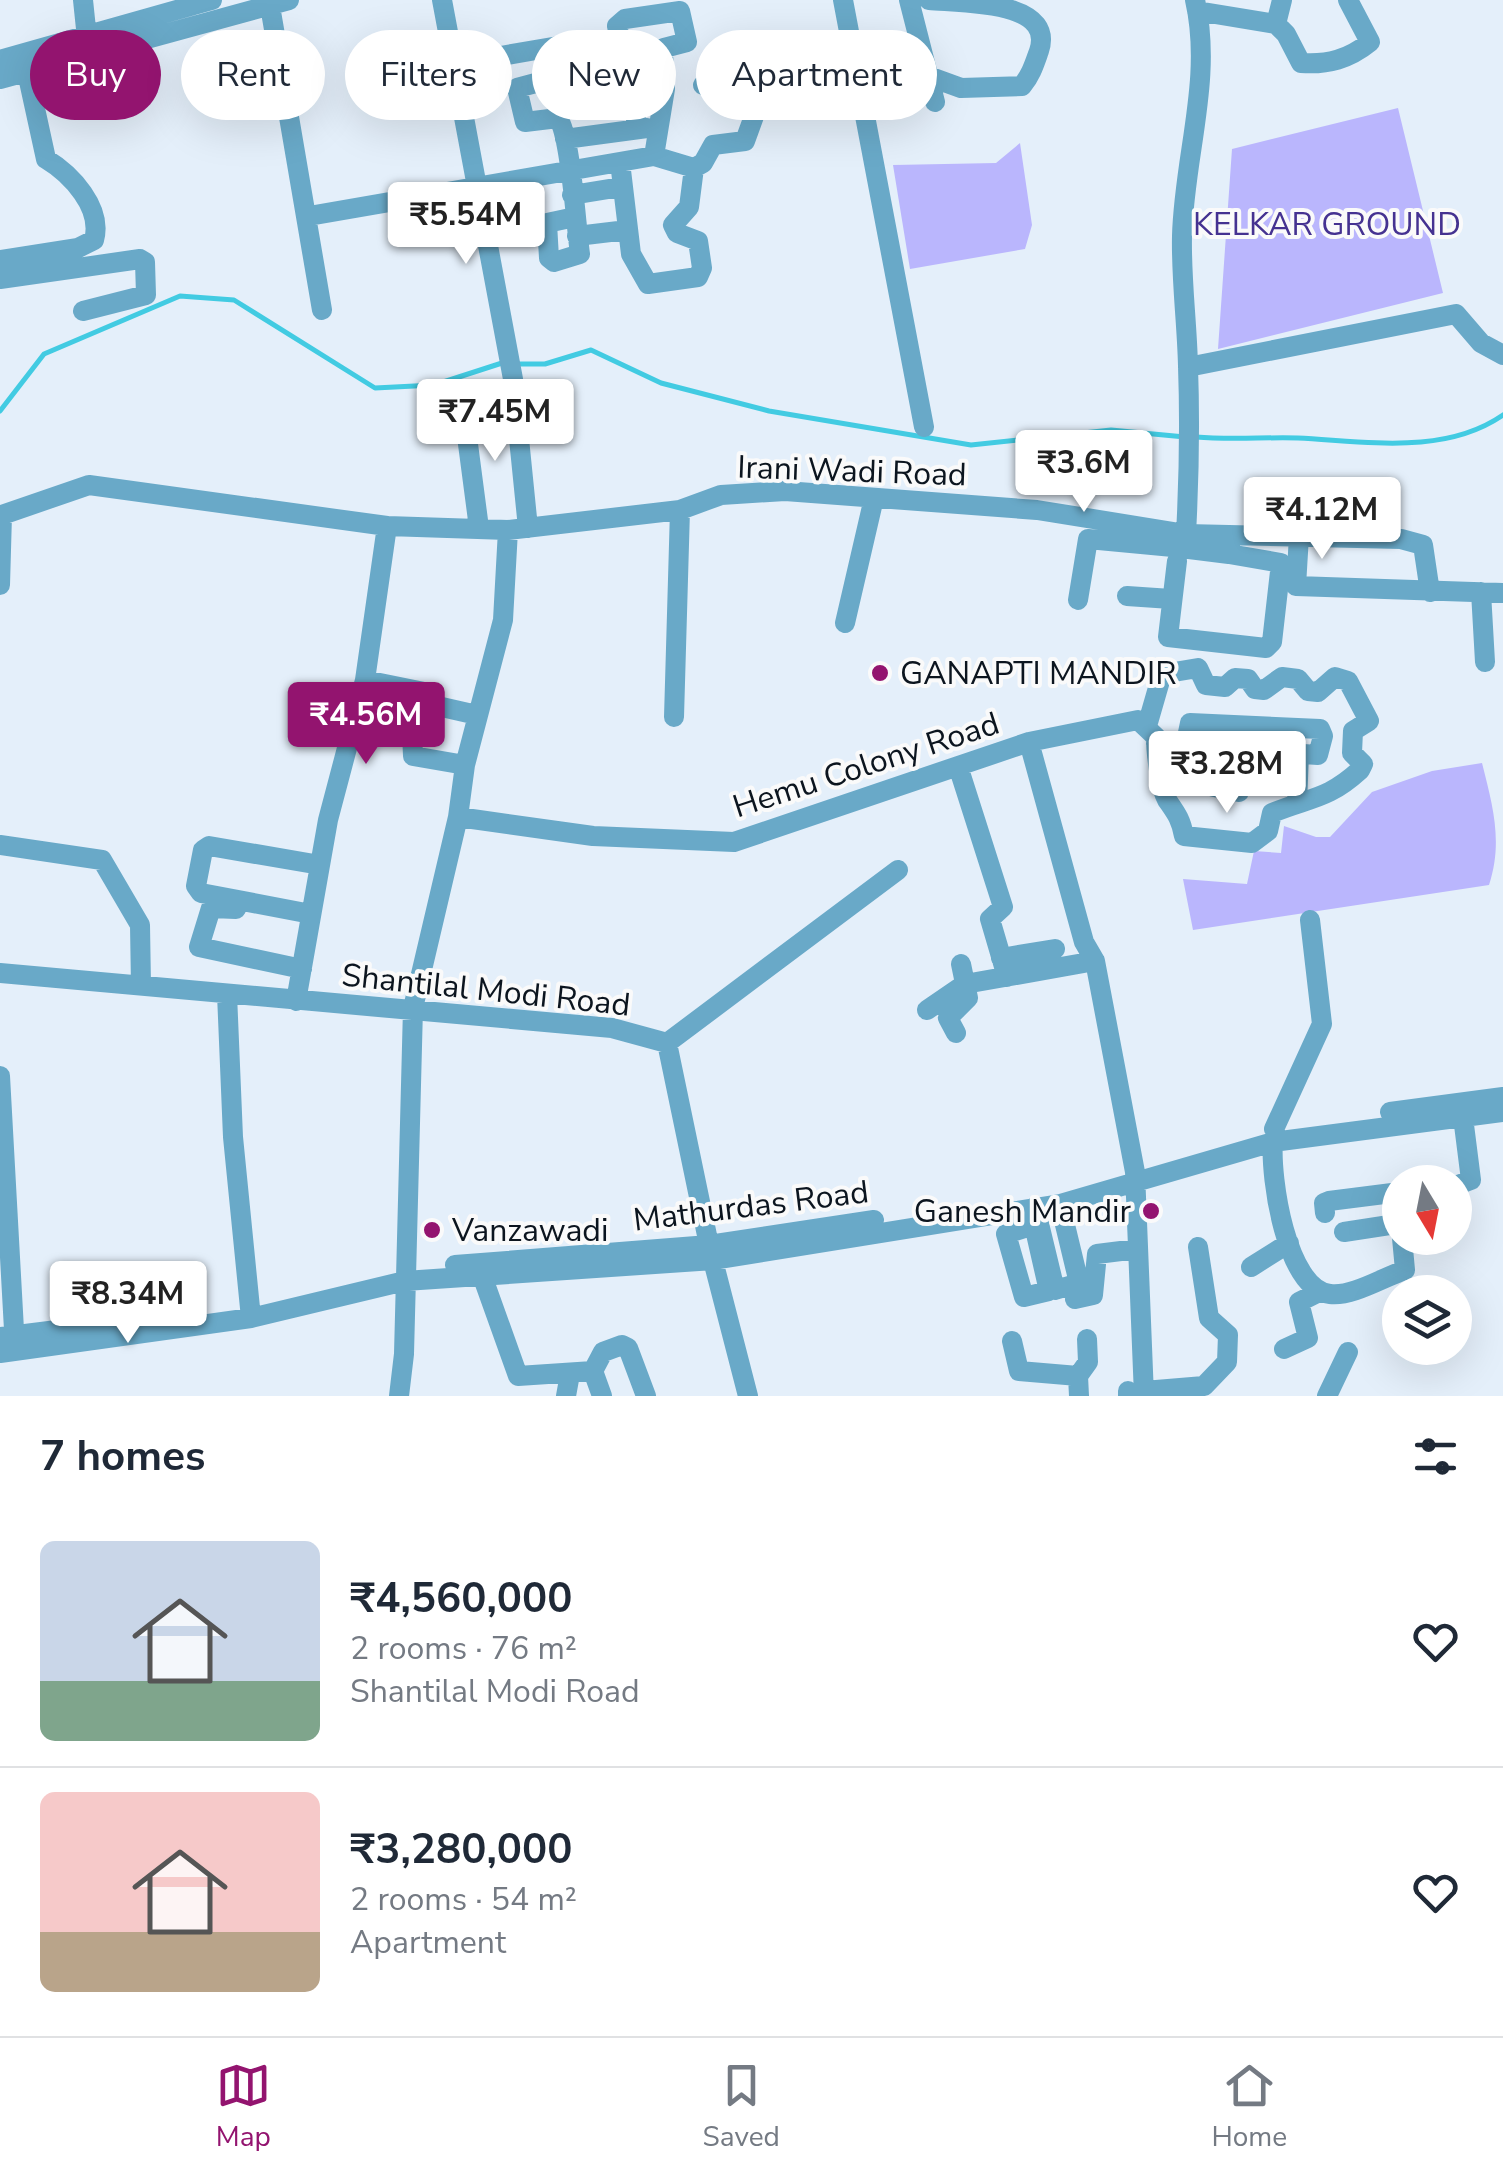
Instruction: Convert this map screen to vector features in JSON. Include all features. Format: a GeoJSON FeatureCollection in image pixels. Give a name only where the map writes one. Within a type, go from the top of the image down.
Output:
{"type":"FeatureCollection","features":[{"type":"Feature","properties":{"kind":"street"},"geometry":{"type":"LineString","coordinates":[[84,0],[87,30]]}},
{"type":"Feature","properties":{"kind":"street"},"geometry":{"type":"LineString","coordinates":[[129,30],[212,0]]}},
{"type":"Feature","properties":{"kind":"street"},"geometry":{"type":"LineString","coordinates":[[399,1396],[413,1008],[458,817],[465,765],[503,620],[518,528],[512,379],[442,0]]}},
{"type":"Feature","properties":{"kind":"street"},"geometry":{"type":"LineString","coordinates":[[843,0],[924,427]]}},
{"type":"Feature","properties":{"kind":"street"},"geometry":{"type":"LineString","coordinates":[[909,0],[916,30]]}},
{"type":"Feature","properties":{"kind":"street"},"geometry":{"type":"LineString","coordinates":[[929,0],[1018,10],[1038,26],[1043,39],[1031,76],[1022,86],[962,88],[937,79]]}},
{"type":"Feature","properties":{"kind":"street"},"geometry":{"type":"LineString","coordinates":[[1276,24],[1282,0]]}},
{"type":"Feature","properties":{"kind":"street"},"geometry":{"type":"LineString","coordinates":[[1230,545],[1280,563],[1272,642],[1266,648],[1168,637],[1187,438],[1182,236],[1187,152],[1198,112],[1202,56],[1196,5],[1276,24],[1302,64],[1321,64],[1354,55],[1370,42],[1348,0]]}},
{"type":"Feature","properties":{"kind":"street"},"geometry":{"type":"LineString","coordinates":[[154,30],[276,2],[322,310]]}},
{"type":"Feature","properties":{"kind":"street"},"geometry":{"type":"LineString","coordinates":[[648,128],[665,89],[664,48],[686,42],[680,11],[625,20],[617,26],[654,156]]}},
{"type":"Feature","properties":{"kind":"street"},"geometry":{"type":"LineString","coordinates":[[512,54],[582,42],[586,45],[588,69],[517,88],[525,122],[558,118],[576,227],[628,230]]}},
{"type":"Feature","properties":{"kind":"street"},"geometry":{"type":"LineString","coordinates":[[0,60],[30,55]]}},
{"type":"Feature","properties":{"kind":"street"},"geometry":{"type":"LineString","coordinates":[[0,79],[30,71]]}},
{"type":"Feature","properties":{"kind":"street"},"geometry":{"type":"LineString","coordinates":[[0,260],[78,248],[94,240],[96,231],[95,219],[72,178],[46,159],[27,72]]}},
{"type":"Feature","properties":{"kind":"street"},"geometry":{"type":"LineString","coordinates":[[309,216],[654,156],[694,168],[703,163],[713,145],[745,142],[753,120]]}},
{"type":"Feature","properties":{"kind":"street"},"geometry":{"type":"LineString","coordinates":[[564,139],[648,128]]}},
{"type":"Feature","properties":{"kind":"street"},"geometry":{"type":"LineString","coordinates":[[620,162],[631,254],[648,284],[698,277],[702,268],[698,241],[676,233],[674,225],[689,206],[694,168]]}},
{"type":"Feature","properties":{"kind":"street"},"geometry":{"type":"LineString","coordinates":[[572,195],[621,187]]}},
{"type":"Feature","properties":{"kind":"street"},"geometry":{"type":"LineString","coordinates":[[0,279],[140,259],[144,262],[146,294],[84,310]]}},
{"type":"Feature","properties":{"kind":"street"},"geometry":{"type":"LineString","coordinates":[[1188,367],[1456,314],[1481,343],[1503,355]]}},
{"type":"Feature","properties":{"kind":"street"},"geometry":{"type":"LineString","coordinates":[[463,406],[479,528]]}},
{"type":"Feature","properties":{"kind":"street","name":"Irani Wadi Road"},"geometry":{"type":"LineString","coordinates":[[0,584],[2,515],[89,484],[387,526],[518,528],[680,510],[721,495],[786,491],[1037,510],[1089,531],[1178,544],[1230,545],[1299,536],[1416,540],[1423,545],[1430,592]]}},
{"type":"Feature","properties":{"kind":"street"},"geometry":{"type":"LineString","coordinates":[[844,623],[874,498]]}},
{"type":"Feature","properties":{"kind":"street"},"geometry":{"type":"LineString","coordinates":[[674,717],[680,510]]}},
{"type":"Feature","properties":{"kind":"street","name":"Shantilal Modi Road"},"geometry":{"type":"LineString","coordinates":[[296,1001],[296,967],[316,864],[362,728],[373,682],[387,526]]}},
{"type":"Feature","properties":{"kind":"street"},"geometry":{"type":"LineString","coordinates":[[1078,600],[1089,531]]}},
{"type":"Feature","properties":{"kind":"street"},"geometry":{"type":"LineString","coordinates":[[1299,536],[1296,586],[1503,593]]}},
{"type":"Feature","properties":{"kind":"street"},"geometry":{"type":"LineString","coordinates":[[1481,592],[1485,662]]}},
{"type":"Feature","properties":{"kind":"street"},"geometry":{"type":"LineString","coordinates":[[1127,596],[1170,599]]}},
{"type":"Feature","properties":{"kind":"street"},"geometry":{"type":"LineString","coordinates":[[1198,668],[1206,685],[1225,687],[1234,678],[1248,679],[1264,690],[1282,677],[1298,680],[1308,691],[1318,692],[1334,677],[1348,681],[1369,721],[1353,731],[1352,753],[1363,764],[1332,796],[1308,798],[1298,804],[1272,813],[1268,830],[1252,844],[1188,840],[1180,816],[1166,799],[1152,735],[1167,670],[1198,668]]}},
{"type":"Feature","properties":{"kind":"street"},"geometry":{"type":"LineString","coordinates":[[373,682],[428,693],[433,705],[477,715]]}},
{"type":"Feature","properties":{"kind":"street"},"geometry":{"type":"LineString","coordinates":[[1029,742],[1138,720],[1152,735],[1185,746],[1299,754],[1322,752],[1320,729],[1190,723],[1185,746]]}},
{"type":"Feature","properties":{"kind":"street"},"geometry":{"type":"LineString","coordinates":[[362,728],[412,732],[413,756],[465,765]]}},
{"type":"Feature","properties":{"kind":"street","name":"Hemu Colony Road"},"geometry":{"type":"LineString","coordinates":[[458,817],[593,836],[734,842],[1029,742],[1084,942],[1094,961],[1134,1178]]}},
{"type":"Feature","properties":{"kind":"street"},"geometry":{"type":"LineString","coordinates":[[1218,749],[1214,787],[1239,792],[1245,750]]}},
{"type":"Feature","properties":{"kind":"street"},"geometry":{"type":"LineString","coordinates":[[1298,804],[1299,754]]}},
{"type":"Feature","properties":{"kind":"street"},"geometry":{"type":"LineString","coordinates":[[958,766],[1003,907],[990,919],[1004,968]]}},
{"type":"Feature","properties":{"kind":"street"},"geometry":{"type":"LineString","coordinates":[[0,845],[102,860],[140,925],[141,986]]}},
{"type":"Feature","properties":{"kind":"street"},"geometry":{"type":"LineString","coordinates":[[306,917],[201,894],[196,886],[203,850],[209,846],[316,864]]}},
{"type":"Feature","properties":{"kind":"street"},"geometry":{"type":"LineString","coordinates":[[667,1043],[898,870]]}},
{"type":"Feature","properties":{"kind":"street"},"geometry":{"type":"LineString","coordinates":[[296,967],[206,951],[199,942],[208,910],[218,906],[306,917]]}},
{"type":"Feature","properties":{"kind":"street"},"geometry":{"type":"LineString","coordinates":[[1310,920],[1322,1024],[1274,1135],[1282,1227],[1304,1278],[1320,1292],[1335,1296],[1405,1270],[1404,1255]]}},
{"type":"Feature","properties":{"kind":"street"},"geometry":{"type":"LineString","coordinates":[[1004,968],[1055,949]]}},
{"type":"Feature","properties":{"kind":"street"},"geometry":{"type":"LineString","coordinates":[[927,1010],[963,974],[1094,961]]}},
{"type":"Feature","properties":{"kind":"street","name":"Shantilal Modi Road"},"geometry":{"type":"LineString","coordinates":[[0,973],[612,1028],[667,1043],[748,1396]]}},
{"type":"Feature","properties":{"kind":"street"},"geometry":{"type":"LineString","coordinates":[[956,1033],[948,1018],[968,998],[963,974]]}},
{"type":"Feature","properties":{"kind":"street"},"geometry":{"type":"LineString","coordinates":[[227,994],[233,1137],[250,1312]]}},
{"type":"Feature","properties":{"kind":"street"},"geometry":{"type":"LineString","coordinates":[[0,1076],[7,1344],[250,1312],[405,1274],[712,1252],[1034,1213],[1134,1178],[1136,1394],[1204,1386],[1228,1362],[1228,1336],[1209,1318],[1198,1247]]}},
{"type":"Feature","properties":{"kind":"street","name":"Mathurdas Road"},"geometry":{"type":"LineString","coordinates":[[712,1252],[1134,1178],[1274,1135],[1503,1097]]}},
{"type":"Feature","properties":{"kind":"street"},"geometry":{"type":"LineString","coordinates":[[1274,1135],[1503,1112]]}},
{"type":"Feature","properties":{"kind":"street"},"geometry":{"type":"LineString","coordinates":[[1463,1117],[1469,1165]]}},
{"type":"Feature","properties":{"kind":"street"},"geometry":{"type":"LineString","coordinates":[[1326,1214],[1324,1203],[1329,1201],[1382,1194]]}},
{"type":"Feature","properties":{"kind":"street"},"geometry":{"type":"LineString","coordinates":[[1034,1213],[1055,1290],[1079,1283],[1064,1203]]}},
{"type":"Feature","properties":{"kind":"street"},"geometry":{"type":"LineString","coordinates":[[1064,1203],[1074,1244]]}},
{"type":"Feature","properties":{"kind":"street"},"geometry":{"type":"LineString","coordinates":[[1344,1232],[1382,1226]]}},
{"type":"Feature","properties":{"kind":"street"},"geometry":{"type":"LineString","coordinates":[[1250,1268],[1288,1242]]}},
{"type":"Feature","properties":{"kind":"street"},"geometry":{"type":"LineString","coordinates":[[1074,1298],[1093,1295],[1098,1254],[1137,1249]]}},
{"type":"Feature","properties":{"kind":"street"},"geometry":{"type":"LineString","coordinates":[[480,1271],[518,1376],[593,1370]]}},
{"type":"Feature","properties":{"kind":"street"},"geometry":{"type":"LineString","coordinates":[[1284,1348],[1308,1338],[1299,1302],[1320,1292]]}},
{"type":"Feature","properties":{"kind":"street"},"geometry":{"type":"LineString","coordinates":[[1012,1341],[1019,1371],[1078,1386],[1088,1362],[1087,1339]]}},
{"type":"Feature","properties":{"kind":"street"},"geometry":{"type":"LineString","coordinates":[[602,1396],[593,1370],[603,1352],[622,1344],[628,1348],[646,1396]]}},
{"type":"Feature","properties":{"kind":"street"},"geometry":{"type":"LineString","coordinates":[[1327,1396],[1348,1352]]}},
{"type":"Feature","properties":{"kind":"street"},"geometry":{"type":"LineString","coordinates":[[566,1396],[570,1374]]}},
{"type":"Feature","properties":{"kind":"green space","name":"KELKAR GROUND"},"geometry":{"type":"Polygon","coordinates":[[[1398,108],[1443,293],[1218,349],[1232,149],[1398,108]]]}},
{"type":"Feature","properties":{"kind":"green space"},"geometry":{"type":"Polygon","coordinates":[[[1020,143],[1032,225],[1025,249],[910,269],[893,165],[996,163],[1020,143]]]}},
{"type":"Feature","properties":{"kind":"green space"},"geometry":{"type":"Polygon","coordinates":[[[1482,763],[1496,839],[1489,885],[1193,930],[1183,879],[1247,884],[1254,851],[1281,853],[1284,826],[1316,837],[1330,837],[1372,792],[1432,771],[1482,763]]]}},
{"type":"Feature","properties":{"kind":"waterway"},"geometry":{"type":"LineString","coordinates":[[0,411],[44,354],[180,296],[234,300],[375,388],[434,385],[502,363]]}},
{"type":"Feature","properties":{"kind":"waterway"},"geometry":{"type":"LineString","coordinates":[[513,364],[545,364],[591,350],[661,383],[769,411],[971,445],[1111,430],[1185,437]]}},
{"type":"Feature","properties":{"kind":"waterway"},"geometry":{"type":"LineString","coordinates":[[1196,437],[1403,443],[1455,436],[1503,415]]}},
{"type":"Feature","properties":{"kind":"place","name":"GANAPTI MANDIR"},"geometry":{"type":"Point","coordinates":[880,673]}},
{"type":"Feature","properties":{"kind":"place","name":"Ganesh Mandir"},"geometry":{"type":"Point","coordinates":[1151,1211]}},
{"type":"Feature","properties":{"kind":"place","name":"Vanzawadi"},"geometry":{"type":"Point","coordinates":[432,1230]}}]}
